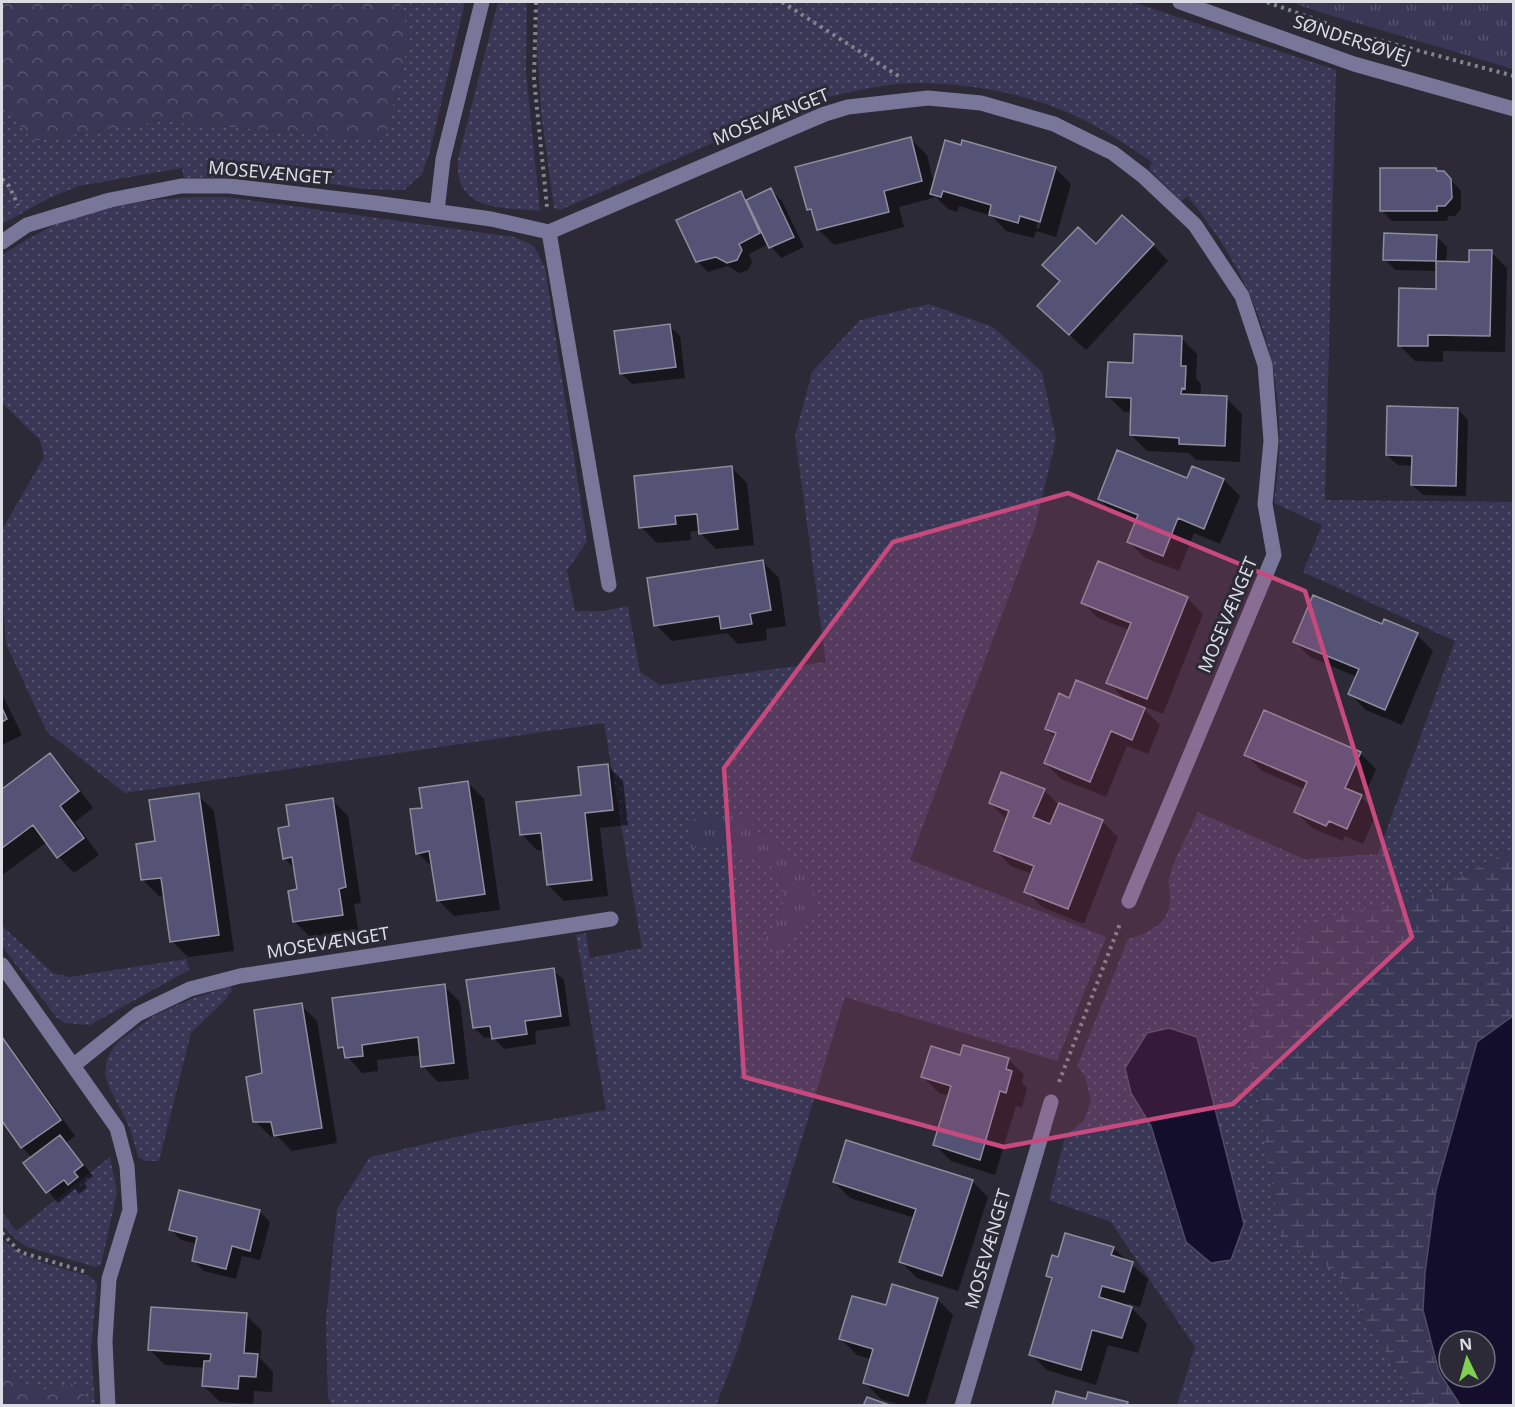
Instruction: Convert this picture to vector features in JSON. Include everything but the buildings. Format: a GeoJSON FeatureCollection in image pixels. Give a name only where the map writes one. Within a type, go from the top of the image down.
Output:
{"type":"FeatureCollection","features":[{"type":"Feature","properties":{"kind":"street"},"geometry":{"type":"LineString","coordinates":[[436,212],[443,159],[482,2]]}},
{"type":"Feature","properties":{"kind":"street","name":"SØNDERSØVEJ"},"geometry":{"type":"LineString","coordinates":[[1180,2],[1354,64],[1514,108]]}},
{"type":"Feature","properties":{"kind":"street","name":"MOSEVÆNGET"},"geometry":{"type":"LineString","coordinates":[[2,242],[27,225],[110,200],[181,186],[230,186],[491,219],[549,232],[825,114],[848,108],[927,98],[981,103],[1054,124],[1113,153],[1143,176],[1196,225],[1242,296],[1265,365],[1271,441],[1266,504],[1274,555],[1129,901]]}},
{"type":"Feature","properties":{"kind":"street"},"geometry":{"type":"LineString","coordinates":[[549,232],[609,585]]}},
{"type":"Feature","properties":{"kind":"street","name":"MOSEVÆNGET"},"geometry":{"type":"LineString","coordinates":[[74,1065],[138,1014],[190,989],[240,976],[611,919]]}},
{"type":"Feature","properties":{"kind":"street"},"geometry":{"type":"LineString","coordinates":[[2,964],[117,1128],[127,1166],[130,1210],[109,1279],[105,1341],[108,1406]]}},
{"type":"Feature","properties":{"kind":"street","name":"MOSEVÆNGET"},"geometry":{"type":"LineString","coordinates":[[962,1406],[1051,1102]]}},
{"type":"Feature","properties":{"kind":"path"},"geometry":{"type":"LineString","coordinates":[[536,2],[534,79],[549,232]]}},
{"type":"Feature","properties":{"kind":"path"},"geometry":{"type":"LineString","coordinates":[[782,2],[907,81],[927,98]]}},
{"type":"Feature","properties":{"kind":"path"},"geometry":{"type":"LineString","coordinates":[[1267,2],[1356,34],[1514,76]]}},
{"type":"Feature","properties":{"kind":"path"},"geometry":{"type":"LineString","coordinates":[[1051,1102],[1129,901]]}},
{"type":"Feature","properties":{"kind":"path"},"geometry":{"type":"LineString","coordinates":[[2,1233],[20,1252],[109,1279]]}},
{"type":"Feature","properties":{"kind":"highlighted area"},"geometry":{"type":"Polygon","coordinates":[[[1068,493],[1305,591],[1412,937],[1233,1104],[1004,1147],[744,1077],[724,768],[893,542],[1068,493]]]}},
{"type":"Feature","properties":{"kind":"green space"},"geometry":{"type":"Polygon","coordinates":[[[2,2],[400,2],[409,39],[384,140],[160,121],[33,141],[2,103],[2,2]]]}},
{"type":"Feature","properties":{"kind":"green space"},"geometry":{"type":"Polygon","coordinates":[[[400,2],[465,2],[429,155],[421,175],[404,190],[364,189],[230,168],[229,177],[184,178],[182,168],[79,186],[49,198],[2,224],[2,103],[33,141],[160,121],[384,140],[409,39],[400,2]]]}},
{"type":"Feature","properties":{"kind":"green space"},"geometry":{"type":"Polygon","coordinates":[[[498,2],[527,2],[526,72],[540,211],[481,203],[471,197],[459,178],[458,159],[498,2]]]}},
{"type":"Feature","properties":{"kind":"green space"},"geometry":{"type":"Polygon","coordinates":[[[538,2],[1133,2],[1336,70],[1325,500],[1513,502],[1513,849],[1422,897],[1314,920],[1247,1043],[1281,1240],[1336,1272],[1419,1405],[1177,1405],[1195,1347],[1111,1222],[1049,1200],[1065,1137],[1084,1120],[1091,1101],[1085,1076],[1077,1066],[1128,939],[1157,926],[1167,914],[1170,898],[1169,878],[1198,812],[1304,859],[1378,854],[1455,641],[1303,572],[1322,525],[1274,503],[1279,460],[1279,418],[1275,378],[1266,340],[1253,302],[1236,266],[1214,231],[1187,196],[1181,202],[1149,169],[1152,162],[1119,140],[1086,121],[1042,103],[995,90],[946,84],[879,86],[818,99],[822,109],[779,122],[774,116],[560,210],[554,208],[541,112],[537,46],[538,2]]]}},
{"type":"Feature","properties":{"kind":"green space"},"geometry":{"type":"Polygon","coordinates":[[[1291,2],[1513,2],[1513,69],[1316,11],[1291,2]]]}},
{"type":"Feature","properties":{"kind":"green space"},"geometry":{"type":"Polygon","coordinates":[[[197,197],[227,197],[514,237],[534,246],[545,268],[587,542],[567,570],[575,611],[603,611],[628,606],[640,672],[660,685],[826,662],[795,436],[812,372],[860,320],[929,304],[993,327],[1042,372],[1056,439],[1035,527],[910,860],[1106,937],[1057,1061],[845,997],[738,1349],[716,1405],[332,1405],[328,1398],[326,1319],[337,1209],[370,1157],[477,1132],[606,1110],[576,935],[586,933],[590,958],[642,948],[604,723],[125,793],[47,732],[6,644],[2,593],[2,530],[44,457],[40,440],[2,403],[2,255],[45,230],[87,213],[134,203],[197,197]],[[753,831],[730,849],[738,854],[759,858],[771,866],[778,875],[783,886],[782,908],[778,919],[763,940],[779,955],[803,922],[775,838],[753,831]]]}},
{"type":"Feature","properties":{"kind":"green space"},"geometry":{"type":"Polygon","coordinates":[[[754,815],[753,831],[775,838],[799,860],[815,895],[813,920],[803,922],[779,956],[763,940],[772,930],[782,907],[784,895],[777,873],[768,864],[755,857],[737,855],[730,849],[688,848],[690,821],[703,816],[754,815]]]}},
{"type":"Feature","properties":{"kind":"green space"},"geometry":{"type":"Polygon","coordinates":[[[1513,849],[1513,1016],[1477,1042],[1436,1190],[1425,1273],[1437,1358],[1437,1389],[1450,1389],[1460,1405],[1419,1405],[1336,1272],[1281,1240],[1247,1043],[1253,1000],[1314,920],[1422,897],[1513,849]]]}},
{"type":"Feature","properties":{"kind":"green space"},"geometry":{"type":"Polygon","coordinates":[[[2,926],[53,973],[69,977],[186,959],[189,970],[90,1025],[65,1023],[57,1018],[2,946],[2,926]]]}},
{"type":"Feature","properties":{"kind":"green space"},"geometry":{"type":"Polygon","coordinates":[[[230,986],[232,991],[225,1000],[191,1033],[159,1161],[146,1161],[138,1157],[130,1128],[108,1085],[105,1073],[107,1059],[121,1039],[155,1015],[191,999],[230,986]]]}},
{"type":"Feature","properties":{"kind":"green space"},"geometry":{"type":"Polygon","coordinates":[[[110,1157],[117,1192],[101,1265],[95,1267],[27,1247],[2,1225],[2,1212],[16,1231],[110,1157]]]}},
{"type":"Feature","properties":{"kind":"green space"},"geometry":{"type":"Polygon","coordinates":[[[2,1239],[21,1253],[89,1276],[97,1283],[91,1348],[95,1405],[82,1405],[84,1394],[81,1386],[70,1384],[43,1390],[37,1389],[26,1385],[2,1366],[2,1239]]]}},
{"type":"Feature","properties":{"kind":"green space"},"geometry":{"type":"Polygon","coordinates":[[[2,1366],[26,1385],[37,1389],[43,1390],[70,1384],[81,1386],[84,1394],[82,1405],[2,1405],[2,1366]]]}},
{"type":"Feature","properties":{"kind":"shaded area"},"geometry":{"type":"Polygon","coordinates":[[[1513,1016],[1513,1405],[1460,1405],[1450,1389],[1497,1389],[1497,1329],[1437,1329],[1437,1364],[1423,1310],[1425,1273],[1436,1190],[1477,1042],[1513,1016]]]}},
{"type":"Feature","properties":{"kind":"shaded area"},"geometry":{"type":"Polygon","coordinates":[[[1169,1028],[1197,1037],[1244,1224],[1231,1260],[1211,1263],[1186,1242],[1151,1126],[1131,1093],[1125,1068],[1147,1033],[1169,1028]]]}}]}
